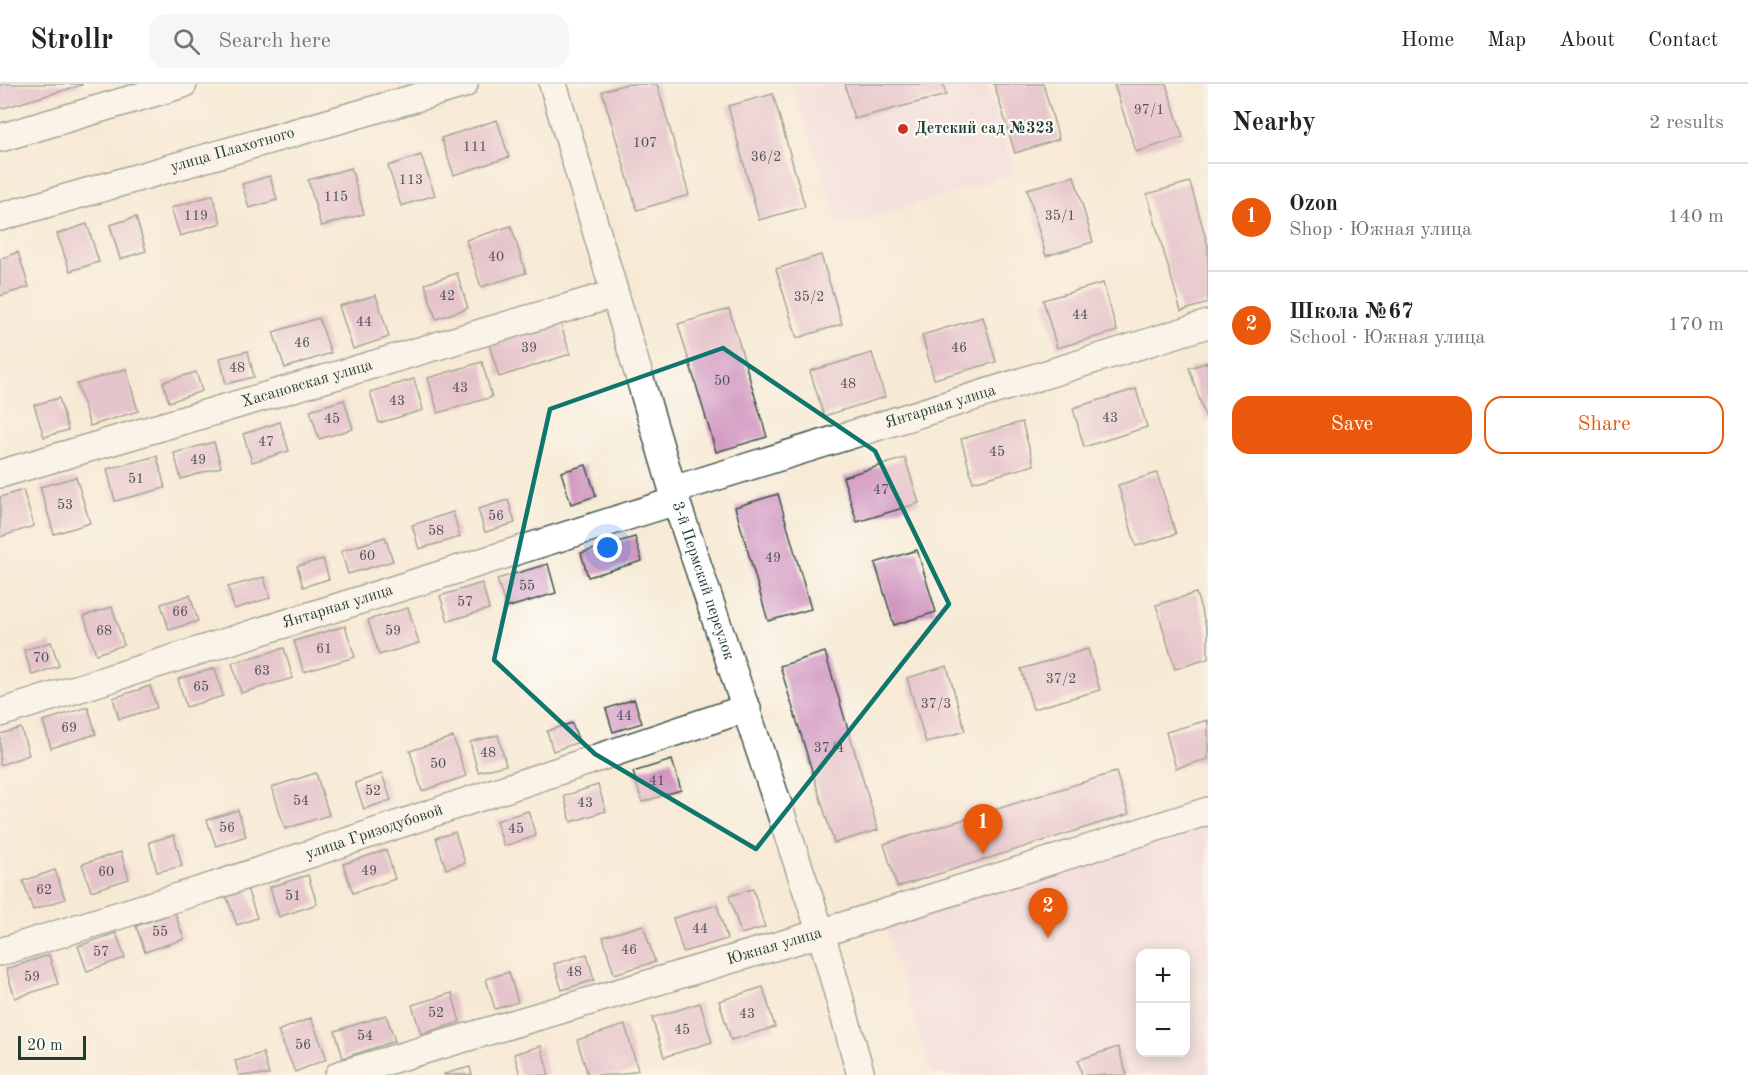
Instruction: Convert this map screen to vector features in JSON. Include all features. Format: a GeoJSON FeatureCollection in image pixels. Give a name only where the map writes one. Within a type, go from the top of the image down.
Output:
{"type":"FeatureCollection","features":[{"type":"Feature","properties":{"kind":"street"},"geometry":{"type":"LineString","coordinates":[[0,138],[183,84]]}},
{"type":"Feature","properties":{"kind":"street","name":"улица Плахотного"},"geometry":{"type":"LineString","coordinates":[[0,217],[464,84]]}},
{"type":"Feature","properties":{"kind":"street","name":"3-й Пермский переулок"},"geometry":{"type":"LineString","coordinates":[[553,84],[675,495],[821,933],[861,1075]]}},
{"type":"Feature","properties":{"kind":"street","name":"Хасановская улица"},"geometry":{"type":"LineString","coordinates":[[0,474],[614,294]]}},
{"type":"Feature","properties":{"kind":"street","name":"Янтарная улица"},"geometry":{"type":"LineString","coordinates":[[0,713],[1208,324]]}},
{"type":"Feature","properties":{"kind":"street","name":"улица Гризодубовой"},"geometry":{"type":"LineString","coordinates":[[0,952],[214,886],[747,708]]}},
{"type":"Feature","properties":{"kind":"street","name":"Южная улица"},"geometry":{"type":"LineString","coordinates":[[339,1075],[821,933],[1208,811]]}},
{"type":"Feature","properties":{"kind":"highlighted area"},"geometry":{"type":"Polygon","coordinates":[[[723,348],[875,451],[949,604],[756,849],[595,754],[494,660],[550,409],[723,348]]]}},
{"type":"Feature","properties":{"kind":"shaded area","name":"Детский сад №323"},"geometry":{"type":"Polygon","coordinates":[[[791,84],[985,84],[1015,174],[840,227],[791,84]]]}},
{"type":"Feature","properties":{"kind":"shaded area"},"geometry":{"type":"Polygon","coordinates":[[[1208,821],[1208,1075],[932,1075],[884,923],[1208,821]]]}},
{"type":"Feature","properties":{"kind":"building"},"geometry":{"type":"Polygon","coordinates":[[[0,84],[82,84],[82,85],[0,109],[0,84]]]}},
{"type":"Feature","properties":{"kind":"building"},"geometry":{"type":"Polygon","coordinates":[[[627,84],[657,84],[689,195],[637,210],[602,91],[627,84]]]}},
{"type":"Feature","properties":{"kind":"building"},"geometry":{"type":"Polygon","coordinates":[[[845,84],[943,84],[946,95],[854,119],[845,84]]]}},
{"type":"Feature","properties":{"kind":"building"},"geometry":{"type":"Polygon","coordinates":[[[994,84],[1043,84],[1059,139],[1015,153],[994,84]]]}},
{"type":"Feature","properties":{"kind":"building"},"geometry":{"type":"Polygon","coordinates":[[[1114,84],[1166,84],[1183,137],[1136,152],[1114,84]]]}},
{"type":"Feature","properties":{"kind":"building"},"geometry":{"type":"Polygon","coordinates":[[[773,94],[805,207],[759,220],[728,106],[773,94]]]}},
{"type":"Feature","properties":{"kind":"building"},"geometry":{"type":"Polygon","coordinates":[[[497,120],[509,157],[454,175],[441,138],[497,120]]]}},
{"type":"Feature","properties":{"kind":"building"},"geometry":{"type":"Polygon","coordinates":[[[421,155],[435,195],[401,206],[388,166],[421,155]]]}},
{"type":"Feature","properties":{"kind":"building"},"geometry":{"type":"Polygon","coordinates":[[[351,168],[364,214],[321,226],[308,180],[351,168]]]}},
{"type":"Feature","properties":{"kind":"building"},"geometry":{"type":"Polygon","coordinates":[[[270,176],[277,200],[249,208],[242,184],[270,176]]]}},
{"type":"Feature","properties":{"kind":"building"},"geometry":{"type":"Polygon","coordinates":[[[1074,176],[1093,242],[1046,256],[1027,189],[1074,176]]]}},
{"type":"Feature","properties":{"kind":"building"},"geometry":{"type":"Polygon","coordinates":[[[1190,182],[1208,246],[1208,303],[1181,311],[1147,194],[1190,182]]]}},
{"type":"Feature","properties":{"kind":"building"},"geometry":{"type":"Polygon","coordinates":[[[213,195],[221,223],[180,236],[171,208],[213,195]]]}},
{"type":"Feature","properties":{"kind":"building"},"geometry":{"type":"Polygon","coordinates":[[[136,217],[146,251],[120,259],[110,225],[136,217]]]}},
{"type":"Feature","properties":{"kind":"building"},"geometry":{"type":"Polygon","coordinates":[[[87,224],[99,262],[70,271],[57,234],[87,224]]]}},
{"type":"Feature","properties":{"kind":"building"},"geometry":{"type":"Polygon","coordinates":[[[511,226],[526,273],[481,287],[466,240],[511,226]]]}},
{"type":"Feature","properties":{"kind":"building"},"geometry":{"type":"Polygon","coordinates":[[[18,252],[29,287],[0,296],[0,259],[18,252]]]}},
{"type":"Feature","properties":{"kind":"building"},"geometry":{"type":"Polygon","coordinates":[[[821,255],[842,324],[797,338],[776,269],[821,255]]]}},
{"type":"Feature","properties":{"kind":"building"},"geometry":{"type":"Polygon","coordinates":[[[457,273],[468,308],[436,319],[425,284],[457,273]]]}},
{"type":"Feature","properties":{"kind":"building"},"geometry":{"type":"Polygon","coordinates":[[[1103,283],[1117,331],[1057,348],[1043,300],[1103,283]]]}},
{"type":"Feature","properties":{"kind":"building"},"geometry":{"type":"Polygon","coordinates":[[[376,295],[389,337],[353,349],[339,306],[376,295]]]}},
{"type":"Feature","properties":{"kind":"building"},"geometry":{"type":"Polygon","coordinates":[[[729,309],[767,437],[716,452],[678,324],[729,309]]]}},
{"type":"Feature","properties":{"kind":"building"},"geometry":{"type":"Polygon","coordinates":[[[983,317],[996,362],[934,379],[922,335],[983,317]]]}},
{"type":"Feature","properties":{"kind":"building"},"geometry":{"type":"Polygon","coordinates":[[[319,318],[331,353],[285,368],[273,332],[319,318]]]}},
{"type":"Feature","properties":{"kind":"building"},"geometry":{"type":"Polygon","coordinates":[[[559,318],[570,354],[499,377],[488,341],[559,318]]]}},
{"type":"Feature","properties":{"kind":"building"},"geometry":{"type":"Polygon","coordinates":[[[248,351],[254,377],[226,384],[220,358],[248,351]]]}},
{"type":"Feature","properties":{"kind":"building"},"geometry":{"type":"Polygon","coordinates":[[[872,353],[885,397],[824,416],[810,371],[872,353]]]}},
{"type":"Feature","properties":{"kind":"building"},"geometry":{"type":"Polygon","coordinates":[[[482,362],[492,397],[438,413],[428,378],[482,362]]]}},
{"type":"Feature","properties":{"kind":"building"},"geometry":{"type":"Polygon","coordinates":[[[1208,362],[1208,425],[1189,368],[1208,362]]]}},
{"type":"Feature","properties":{"kind":"building"},"geometry":{"type":"Polygon","coordinates":[[[126,369],[138,411],[90,426],[77,384],[126,369]]]}},
{"type":"Feature","properties":{"kind":"building"},"geometry":{"type":"Polygon","coordinates":[[[196,372],[202,391],[169,402],[163,382],[196,372]]]}},
{"type":"Feature","properties":{"kind":"building"},"geometry":{"type":"Polygon","coordinates":[[[414,379],[423,410],[379,423],[370,392],[414,379]]]}},
{"type":"Feature","properties":{"kind":"building"},"geometry":{"type":"Polygon","coordinates":[[[1136,389],[1147,427],[1084,447],[1073,408],[1136,389]]]}},
{"type":"Feature","properties":{"kind":"building"},"geometry":{"type":"Polygon","coordinates":[[[59,398],[68,430],[44,437],[34,405],[59,398]]]}},
{"type":"Feature","properties":{"kind":"building"},"geometry":{"type":"Polygon","coordinates":[[[344,400],[353,429],[319,439],[310,410],[344,400]]]}},
{"type":"Feature","properties":{"kind":"building"},"geometry":{"type":"Polygon","coordinates":[[[280,422],[289,451],[252,462],[243,434],[280,422]]]}},
{"type":"Feature","properties":{"kind":"building"},"geometry":{"type":"Polygon","coordinates":[[[1022,422],[1034,465],[973,482],[961,439],[1022,422]]]}},
{"type":"Feature","properties":{"kind":"building"},"geometry":{"type":"Polygon","coordinates":[[[214,442],[221,467],[181,479],[174,453],[214,442]]]}},
{"type":"Feature","properties":{"kind":"building"},"geometry":{"type":"Polygon","coordinates":[[[157,456],[165,488],[115,501],[107,469],[157,456]]]}},
{"type":"Feature","properties":{"kind":"building"},"geometry":{"type":"Polygon","coordinates":[[[905,458],[919,503],[857,522],[843,477],[905,458]]]}},
{"type":"Feature","properties":{"kind":"building"},"geometry":{"type":"Polygon","coordinates":[[[586,465],[596,496],[571,504],[561,472],[586,465]]]}},
{"type":"Feature","properties":{"kind":"building"},"geometry":{"type":"Polygon","coordinates":[[[1157,473],[1176,534],[1136,546],[1118,485],[1157,473]]]}},
{"type":"Feature","properties":{"kind":"building"},"geometry":{"type":"Polygon","coordinates":[[[76,477],[90,523],[54,534],[40,487],[76,477]]]}},
{"type":"Feature","properties":{"kind":"building"},"geometry":{"type":"Polygon","coordinates":[[[23,490],[34,526],[0,537],[0,497],[23,490]]]}},
{"type":"Feature","properties":{"kind":"building"},"geometry":{"type":"Polygon","coordinates":[[[778,494],[811,609],[768,621],[735,507],[778,494]]]}},
{"type":"Feature","properties":{"kind":"building"},"geometry":{"type":"Polygon","coordinates":[[[508,500],[515,523],[485,532],[478,509],[508,500]]]}},
{"type":"Feature","properties":{"kind":"building"},"geometry":{"type":"Polygon","coordinates":[[[453,512],[460,537],[419,549],[412,525],[453,512]]]}},
{"type":"Feature","properties":{"kind":"building"},"geometry":{"type":"Polygon","coordinates":[[[385,537],[393,561],[348,574],[341,551],[385,537]]]}},
{"type":"Feature","properties":{"kind":"building"},"geometry":{"type":"Polygon","coordinates":[[[635,537],[642,561],[588,577],[581,553],[635,537]]]}},
{"type":"Feature","properties":{"kind":"building"},"geometry":{"type":"Polygon","coordinates":[[[917,550],[936,612],[894,625],[875,563],[917,550]]]}},
{"type":"Feature","properties":{"kind":"building"},"geometry":{"type":"Polygon","coordinates":[[[323,559],[329,579],[303,587],[297,566],[323,559]]]}},
{"type":"Feature","properties":{"kind":"building"},"geometry":{"type":"Polygon","coordinates":[[[548,564],[556,593],[506,608],[497,579],[548,564]]]}},
{"type":"Feature","properties":{"kind":"building"},"geometry":{"type":"Polygon","coordinates":[[[264,577],[270,598],[234,609],[228,587],[264,577]]]}},
{"type":"Feature","properties":{"kind":"building"},"geometry":{"type":"Polygon","coordinates":[[[482,583],[489,609],[448,621],[440,596],[482,583]]]}},
{"type":"Feature","properties":{"kind":"building"},"geometry":{"type":"Polygon","coordinates":[[[1196,593],[1208,632],[1208,659],[1175,669],[1156,605],[1196,593]]]}},
{"type":"Feature","properties":{"kind":"building"},"geometry":{"type":"Polygon","coordinates":[[[190,595],[198,621],[169,630],[161,604],[190,595]]]}},
{"type":"Feature","properties":{"kind":"building"},"geometry":{"type":"Polygon","coordinates":[[[112,607],[124,645],[96,654],[84,616],[112,607]]]}},
{"type":"Feature","properties":{"kind":"building"},"geometry":{"type":"Polygon","coordinates":[[[408,608],[419,643],[379,655],[368,620],[408,608]]]}},
{"type":"Feature","properties":{"kind":"building"},"geometry":{"type":"Polygon","coordinates":[[[345,626],[355,657],[304,672],[294,641],[345,626]]]}},
{"type":"Feature","properties":{"kind":"building"},"geometry":{"type":"Polygon","coordinates":[[[51,642],[59,666],[32,675],[24,650],[51,642]]]}},
{"type":"Feature","properties":{"kind":"building"},"geometry":{"type":"Polygon","coordinates":[[[284,648],[293,678],[241,693],[232,663],[284,648]]]}},
{"type":"Feature","properties":{"kind":"building"},"geometry":{"type":"Polygon","coordinates":[[[1088,649],[1100,690],[1033,709],[1021,669],[1088,649]]]}},
{"type":"Feature","properties":{"kind":"building"},"geometry":{"type":"Polygon","coordinates":[[[825,652],[878,830],[834,843],[780,666],[825,652]]]}},
{"type":"Feature","properties":{"kind":"building"},"geometry":{"type":"Polygon","coordinates":[[[947,666],[965,731],[926,743],[907,678],[947,666]]]}},
{"type":"Feature","properties":{"kind":"building"},"geometry":{"type":"Polygon","coordinates":[[[215,668],[223,696],[186,707],[178,679],[215,668]]]}},
{"type":"Feature","properties":{"kind":"building"},"geometry":{"type":"Polygon","coordinates":[[[150,686],[157,708],[119,719],[113,698],[150,686]]]}},
{"type":"Feature","properties":{"kind":"building"},"geometry":{"type":"Polygon","coordinates":[[[634,699],[642,723],[613,732],[606,709],[634,699]]]}},
{"type":"Feature","properties":{"kind":"building"},"geometry":{"type":"Polygon","coordinates":[[[88,707],[96,734],[51,748],[43,721],[88,707]]]}},
{"type":"Feature","properties":{"kind":"building"},"geometry":{"type":"Polygon","coordinates":[[[1208,720],[1208,759],[1176,768],[1166,732],[1208,720]]]}},
{"type":"Feature","properties":{"kind":"building"},"geometry":{"type":"Polygon","coordinates":[[[572,723],[579,742],[553,751],[547,731],[572,723]]]}},
{"type":"Feature","properties":{"kind":"building"},"geometry":{"type":"Polygon","coordinates":[[[21,728],[29,755],[0,765],[0,734],[21,728]]]}},
{"type":"Feature","properties":{"kind":"building"},"geometry":{"type":"Polygon","coordinates":[[[498,735],[506,765],[478,772],[470,742],[498,735]]]}},
{"type":"Feature","properties":{"kind":"building"},"geometry":{"type":"Polygon","coordinates":[[[453,737],[466,776],[422,791],[410,751],[453,737]]]}},
{"type":"Feature","properties":{"kind":"building"},"geometry":{"type":"Polygon","coordinates":[[[672,760],[681,790],[642,802],[633,772],[672,760]]]}},
{"type":"Feature","properties":{"kind":"building"},"geometry":{"type":"Polygon","coordinates":[[[1116,772],[1129,814],[897,887],[884,844],[1116,772]]]}},
{"type":"Feature","properties":{"kind":"building"},"geometry":{"type":"Polygon","coordinates":[[[316,773],[329,815],[285,829],[272,787],[316,773]]]}},
{"type":"Feature","properties":{"kind":"building"},"geometry":{"type":"Polygon","coordinates":[[[382,774],[391,800],[364,809],[355,783],[382,774]]]}},
{"type":"Feature","properties":{"kind":"building"},"geometry":{"type":"Polygon","coordinates":[[[598,785],[606,811],[571,822],[564,796],[598,785]]]}},
{"type":"Feature","properties":{"kind":"building"},"geometry":{"type":"Polygon","coordinates":[[[238,810],[246,836],[216,846],[207,820],[238,810]]]}},
{"type":"Feature","properties":{"kind":"building"},"geometry":{"type":"Polygon","coordinates":[[[528,811],[536,836],[504,846],[496,821],[528,811]]]}},
{"type":"Feature","properties":{"kind":"building"},"geometry":{"type":"Polygon","coordinates":[[[455,832],[465,863],[446,869],[436,838],[455,832]]]}},
{"type":"Feature","properties":{"kind":"building"},"geometry":{"type":"Polygon","coordinates":[[[174,835],[182,866],[157,872],[149,842],[174,835]]]}},
{"type":"Feature","properties":{"kind":"building"},"geometry":{"type":"Polygon","coordinates":[[[386,850],[395,879],[353,893],[343,864],[386,850]]]}},
{"type":"Feature","properties":{"kind":"building"},"geometry":{"type":"Polygon","coordinates":[[[121,852],[129,879],[91,891],[82,864],[121,852]]]}},
{"type":"Feature","properties":{"kind":"building"},"geometry":{"type":"Polygon","coordinates":[[[55,870],[65,899],[33,910],[23,881],[55,870]]]}},
{"type":"Feature","properties":{"kind":"building"},"geometry":{"type":"Polygon","coordinates":[[[308,875],[317,904],[279,917],[270,887],[308,875]]]}},
{"type":"Feature","properties":{"kind":"building"},"geometry":{"type":"Polygon","coordinates":[[[247,888],[257,918],[237,925],[226,895],[247,888]]]}},
{"type":"Feature","properties":{"kind":"building"},"geometry":{"type":"Polygon","coordinates":[[[753,889],[765,927],[741,934],[729,896],[753,889]]]}},
{"type":"Feature","properties":{"kind":"building"},"geometry":{"type":"Polygon","coordinates":[[[717,905],[727,939],[683,952],[673,918],[717,905]]]}},
{"type":"Feature","properties":{"kind":"building"},"geometry":{"type":"Polygon","coordinates":[[[175,913],[184,939],[145,952],[136,926],[175,913]]]}},
{"type":"Feature","properties":{"kind":"building"},"geometry":{"type":"Polygon","coordinates":[[[643,925],[655,962],[614,974],[603,937],[643,925]]]}},
{"type":"Feature","properties":{"kind":"building"},"geometry":{"type":"Polygon","coordinates":[[[116,933],[125,958],[87,971],[78,946],[116,933]]]}},
{"type":"Feature","properties":{"kind":"building"},"geometry":{"type":"Polygon","coordinates":[[[587,954],[594,980],[562,990],[554,964],[587,954]]]}},
{"type":"Feature","properties":{"kind":"building"},"geometry":{"type":"Polygon","coordinates":[[[49,955],[58,984],[15,998],[6,969],[49,955]]]}},
{"type":"Feature","properties":{"kind":"building"},"geometry":{"type":"Polygon","coordinates":[[[509,972],[518,1002],[495,1009],[486,979],[509,972]]]}},
{"type":"Feature","properties":{"kind":"building"},"geometry":{"type":"Polygon","coordinates":[[[763,987],[775,1027],[731,1040],[719,1001],[763,987]]]}},
{"type":"Feature","properties":{"kind":"building"},"geometry":{"type":"Polygon","coordinates":[[[452,993],[460,1022],[421,1034],[412,1005],[452,993]]]}},
{"type":"Feature","properties":{"kind":"building"},"geometry":{"type":"Polygon","coordinates":[[[700,1003],[712,1042],[664,1057],[652,1018],[700,1003]]]}},
{"type":"Feature","properties":{"kind":"building"},"geometry":{"type":"Polygon","coordinates":[[[386,1015],[395,1041],[343,1058],[335,1031],[386,1015]]]}},
{"type":"Feature","properties":{"kind":"building"},"geometry":{"type":"Polygon","coordinates":[[[311,1018],[327,1059],[295,1072],[278,1031],[311,1018]]]}},
{"type":"Feature","properties":{"kind":"building"},"geometry":{"type":"Polygon","coordinates":[[[625,1025],[638,1070],[620,1075],[588,1075],[577,1040],[625,1025]]]}},
{"type":"Feature","properties":{"kind":"building"},"geometry":{"type":"Polygon","coordinates":[[[541,1046],[549,1075],[520,1075],[514,1054],[541,1046]]]}},
{"type":"Feature","properties":{"kind":"building"},"geometry":{"type":"Polygon","coordinates":[[[1118,1047],[1127,1075],[1082,1075],[1078,1060],[1118,1047]]]}},
{"type":"Feature","properties":{"kind":"building"},"geometry":{"type":"Polygon","coordinates":[[[263,1053],[269,1075],[239,1075],[235,1061],[263,1053]]]}},
{"type":"Feature","properties":{"kind":"building"},"geometry":{"type":"Polygon","coordinates":[[[470,1067],[472,1075],[444,1075],[444,1074],[470,1067]]]}},
{"type":"Feature","properties":{"kind":"place","name":"Детский сад №323"},"geometry":{"type":"Point","coordinates":[903,129]}},
{"type":"Feature","properties":{"kind":"place","name":"Ozon"},"geometry":{"type":"Point","coordinates":[983,854]}},
{"type":"Feature","properties":{"kind":"place","name":"Школа №67"},"geometry":{"type":"Point","coordinates":[1048,938]}}]}
